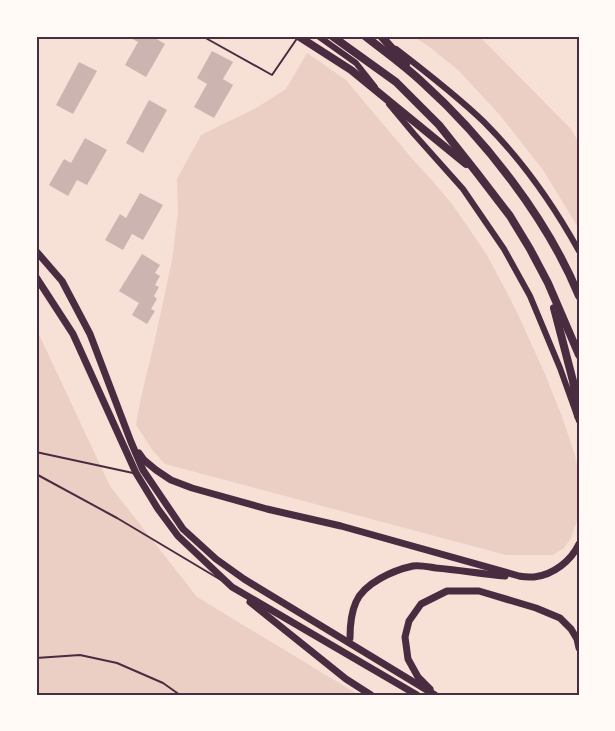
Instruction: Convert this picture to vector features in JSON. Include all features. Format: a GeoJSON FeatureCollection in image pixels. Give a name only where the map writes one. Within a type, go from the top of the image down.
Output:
{"type":"FeatureCollection","features":[{"type":"Feature","properties":{"kind":"highway"},"geometry":{"type":"LineString","coordinates":[[298,36],[351,70],[477,174]]}},
{"type":"Feature","properties":{"kind":"highway"},"geometry":{"type":"LineString","coordinates":[[333,36],[396,82],[439,125],[510,216],[548,283],[579,355]]}},
{"type":"Feature","properties":{"kind":"highway"},"geometry":{"type":"LineString","coordinates":[[365,36],[421,80]]}},
{"type":"Feature","properties":{"kind":"highway"},"geometry":{"type":"LineString","coordinates":[[380,36],[491,154],[540,224],[578,292]]}},
{"type":"Feature","properties":{"kind":"highway"},"geometry":{"type":"LineString","coordinates":[[551,292],[573,381],[578,418]]}},
{"type":"Feature","properties":{"kind":"main road"},"geometry":{"type":"LineString","coordinates":[[318,36],[356,63],[463,189],[504,249],[530,296],[578,418]]}},
{"type":"Feature","properties":{"kind":"main road"},"geometry":{"type":"LineString","coordinates":[[380,36],[484,122],[547,198],[579,250]]}},
{"type":"Feature","properties":{"kind":"main road"},"geometry":{"type":"LineString","coordinates":[[36,251],[62,281],[90,334],[143,470],[183,529],[216,559],[244,579],[436,695]]}},
{"type":"Feature","properties":{"kind":"main road"},"geometry":{"type":"LineString","coordinates":[[36,277],[73,334],[136,473],[178,536],[232,587],[346,679],[371,695]]}},
{"type":"Feature","properties":{"kind":"main road"},"geometry":{"type":"LineString","coordinates":[[131,442],[144,460],[156,470],[171,480],[192,488],[341,526],[519,576]]}},
{"type":"Feature","properties":{"kind":"main road"},"geometry":{"type":"LineString","coordinates":[[350,638],[351,615],[357,599],[366,588],[387,574],[415,566],[480,574],[535,577],[568,562],[579,544]]}},
{"type":"Feature","properties":{"kind":"main road"},"geometry":{"type":"LineString","coordinates":[[232,587],[417,695]]}},
{"type":"Feature","properties":{"kind":"main road"},"geometry":{"type":"LineString","coordinates":[[436,695],[418,677],[408,659],[405,637],[409,621],[421,604],[447,591],[479,591],[536,608],[560,618],[571,629],[579,648]]}},
{"type":"Feature","properties":{"kind":"lane"},"geometry":{"type":"LineString","coordinates":[[202,36],[272,75],[298,36]]}},
{"type":"Feature","properties":{"kind":"lane"},"geometry":{"type":"LineString","coordinates":[[36,452],[136,473]]}},
{"type":"Feature","properties":{"kind":"lane"},"geometry":{"type":"LineString","coordinates":[[36,474],[117,518],[232,587]]}},
{"type":"Feature","properties":{"kind":"lane"},"geometry":{"type":"LineString","coordinates":[[36,658],[80,655],[117,663],[163,683],[180,695]]}},
{"type":"Feature","properties":{"kind":"shaded area"},"geometry":{"type":"Polygon","coordinates":[[[412,36],[479,36],[571,129],[579,143],[579,229],[543,170],[499,114],[458,70],[412,36]]]}},
{"type":"Feature","properties":{"kind":"shaded area"},"geometry":{"type":"Polygon","coordinates":[[[307,53],[346,80],[452,204],[487,255],[516,310],[561,414],[579,474],[579,515],[571,538],[564,548],[553,555],[506,555],[165,464],[153,451],[136,425],[172,260],[178,212],[177,179],[201,135],[256,108],[286,89],[307,53]]]}},
{"type":"Feature","properties":{"kind":"shaded area"},"geometry":{"type":"Polygon","coordinates":[[[36,328],[110,486],[197,597],[359,695],[36,695],[36,328]]]}},
{"type":"Feature","properties":{"kind":"building"},"geometry":{"type":"Polygon","coordinates":[[[127,36],[156,36],[155,38],[165,44],[146,77],[125,65],[138,42],[127,36]]]}},
{"type":"Feature","properties":{"kind":"building"},"geometry":{"type":"Polygon","coordinates":[[[212,51],[233,62],[223,79],[233,85],[214,118],[194,107],[207,84],[197,78],[212,51]]]}},
{"type":"Feature","properties":{"kind":"building"},"geometry":{"type":"Polygon","coordinates":[[[79,62],[97,71],[73,114],[56,105],[79,62]]]}},
{"type":"Feature","properties":{"kind":"building"},"geometry":{"type":"Polygon","coordinates":[[[149,100],[167,110],[143,153],[126,143],[149,100]]]}},
{"type":"Feature","properties":{"kind":"building"},"geometry":{"type":"Polygon","coordinates":[[[85,138],[107,150],[87,185],[77,180],[68,196],[49,185],[64,159],[71,163],[85,138]]]}},
{"type":"Feature","properties":{"kind":"building"},"geometry":{"type":"Polygon","coordinates":[[[140,193],[163,205],[143,240],[132,234],[123,250],[105,240],[120,214],[126,218],[140,193]]]}},
{"type":"Feature","properties":{"kind":"building"},"geometry":{"type":"Polygon","coordinates":[[[142,254],[160,265],[155,273],[160,276],[155,285],[159,287],[154,296],[157,299],[151,309],[155,311],[147,324],[132,315],[139,303],[119,291],[142,254]]]}}]}
